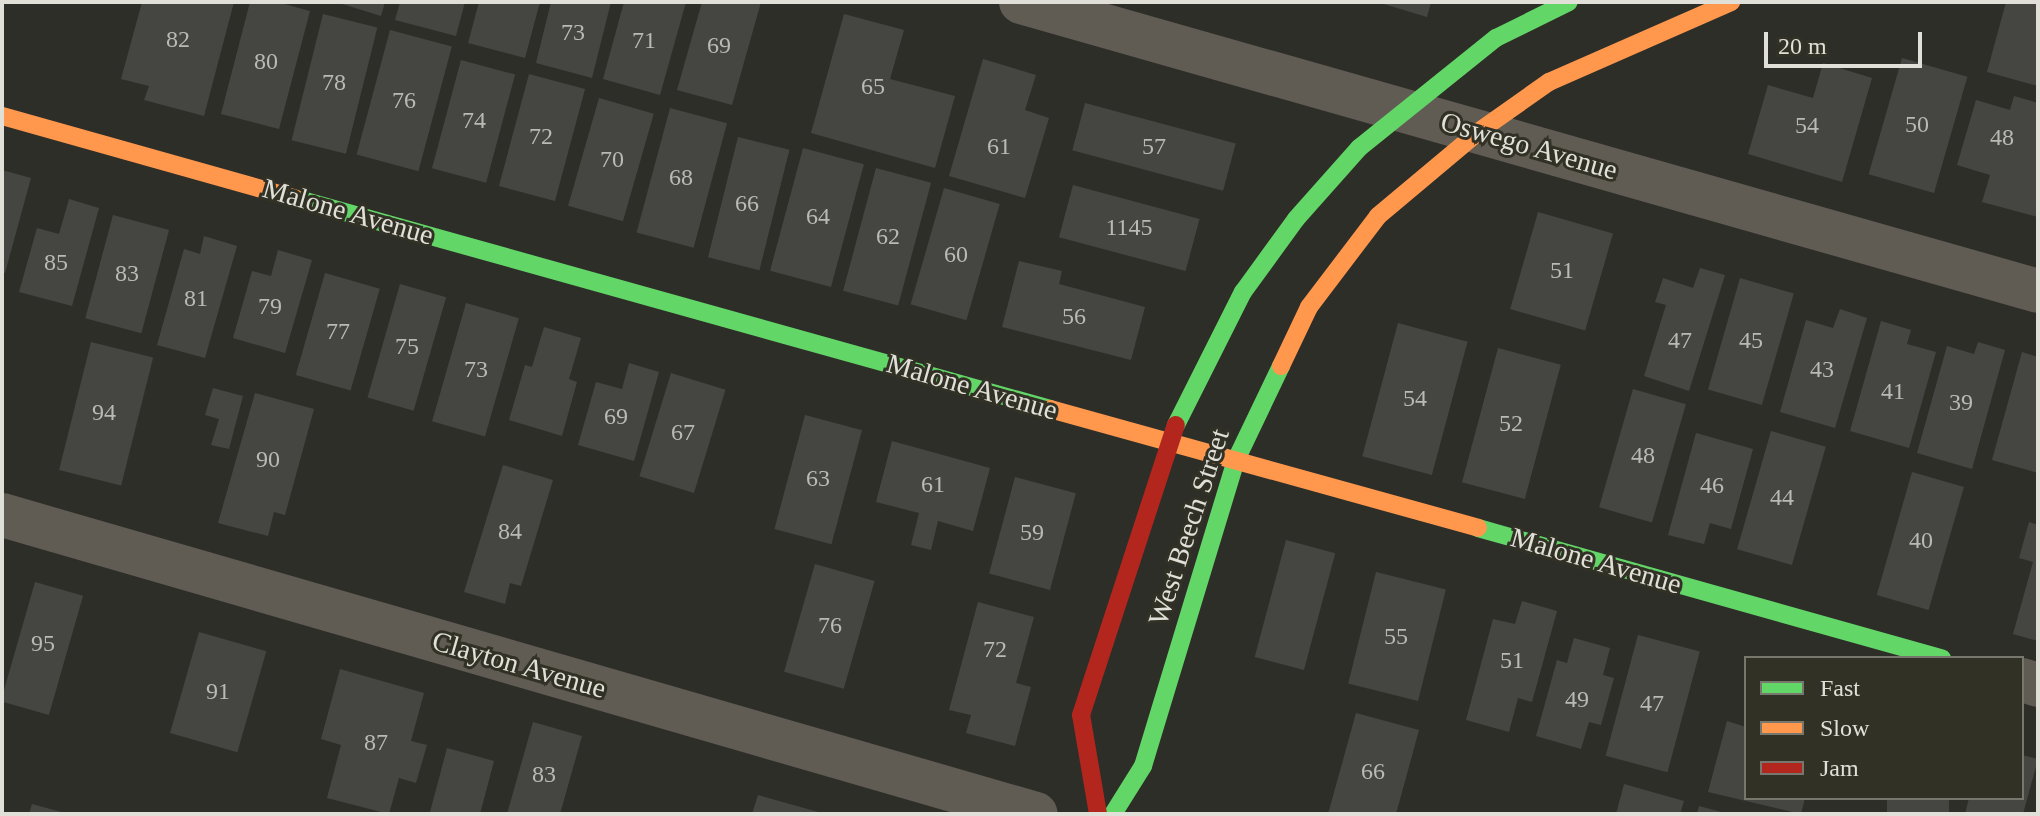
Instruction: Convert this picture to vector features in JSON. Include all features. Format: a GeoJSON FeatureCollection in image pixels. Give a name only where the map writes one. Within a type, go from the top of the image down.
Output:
{"type":"FeatureCollection","features":[{"type":"Feature","properties":{"kind":"main road","name":"West Beech Street"},"geometry":{"type":"LineString","coordinates":[[1098,814],[1081,715],[1168,441],[1243,292],[1296,219],[1359,148],[1496,38],[1569,2]]}},
{"type":"Feature","properties":{"kind":"main road","name":"West Beech Street"},"geometry":{"type":"LineString","coordinates":[[1113,814],[1143,766],[1236,460],[1309,307],[1378,216],[1478,132],[1549,82],[1731,2]]}},
{"type":"Feature","properties":{"kind":"main road","name":"Malone Avenue"},"geometry":{"type":"LineString","coordinates":[[2,116],[1935,656]]}},
{"type":"Feature","properties":{"kind":"street","name":"Oswego Avenue"},"geometry":{"type":"LineString","coordinates":[[1021,2],[2038,291]]}},
{"type":"Feature","properties":{"kind":"street","name":"Clayton Avenue"},"geometry":{"type":"LineString","coordinates":[[2,515],[1036,814]]}},
{"type":"Feature","properties":{"kind":"building"},"geometry":{"type":"Polygon","coordinates":[[[142,2],[234,2],[204,116],[144,100],[149,86],[121,79],[142,2]]]}},
{"type":"Feature","properties":{"kind":"building"},"geometry":{"type":"Polygon","coordinates":[[[250,2],[277,2],[310,11],[279,129],[221,114],[250,2]]]}},
{"type":"Feature","properties":{"kind":"building"},"geometry":{"type":"Polygon","coordinates":[[[336,2],[385,2],[381,16],[336,2]]]}},
{"type":"Feature","properties":{"kind":"building"},"geometry":{"type":"Polygon","coordinates":[[[400,2],[465,2],[456,36],[395,20],[400,2]]]}},
{"type":"Feature","properties":{"kind":"building"},"geometry":{"type":"Polygon","coordinates":[[[479,2],[540,2],[525,58],[468,43],[479,2]]]}},
{"type":"Feature","properties":{"kind":"building"},"geometry":{"type":"Polygon","coordinates":[[[551,2],[611,2],[592,78],[536,63],[551,2]]]}},
{"type":"Feature","properties":{"kind":"building"},"geometry":{"type":"Polygon","coordinates":[[[624,2],[686,2],[660,95],[603,79],[624,2]]]}},
{"type":"Feature","properties":{"kind":"building"},"geometry":{"type":"Polygon","coordinates":[[[702,2],[761,2],[732,105],[677,90],[702,2]]]}},
{"type":"Feature","properties":{"kind":"building"},"geometry":{"type":"Polygon","coordinates":[[[1377,2],[1431,2],[1427,17],[1377,2]]]}},
{"type":"Feature","properties":{"kind":"building"},"geometry":{"type":"Polygon","coordinates":[[[2006,2],[2038,2],[2038,86],[1987,72],[2006,2]]]}},
{"type":"Feature","properties":{"kind":"building"},"geometry":{"type":"Polygon","coordinates":[[[323,14],[377,28],[346,154],[292,140],[323,14]]]}},
{"type":"Feature","properties":{"kind":"building"},"geometry":{"type":"Polygon","coordinates":[[[844,14],[904,30],[890,79],[955,96],[935,168],[811,133],[844,14]]]}},
{"type":"Feature","properties":{"kind":"building"},"geometry":{"type":"Polygon","coordinates":[[[390,30],[452,47],[418,171],[357,155],[390,30]]]}},
{"type":"Feature","properties":{"kind":"building"},"geometry":{"type":"Polygon","coordinates":[[[1902,58],[1967,77],[1934,193],[1869,174],[1902,58]]]}},
{"type":"Feature","properties":{"kind":"building"},"geometry":{"type":"Polygon","coordinates":[[[983,59],[1036,75],[1025,110],[1049,118],[1025,198],[949,176],[983,59]]]}},
{"type":"Feature","properties":{"kind":"building"},"geometry":{"type":"Polygon","coordinates":[[[461,60],[515,74],[486,183],[432,168],[461,60]]]}},
{"type":"Feature","properties":{"kind":"building"},"geometry":{"type":"Polygon","coordinates":[[[1823,63],[1872,78],[1842,182],[1748,154],[1768,85],[1813,98],[1823,63]]]}},
{"type":"Feature","properties":{"kind":"building"},"geometry":{"type":"Polygon","coordinates":[[[529,74],[585,89],[555,201],[499,186],[529,74]]]}},
{"type":"Feature","properties":{"kind":"building"},"geometry":{"type":"Polygon","coordinates":[[[2014,96],[2038,103],[2038,217],[1982,202],[1990,175],[1957,165],[1976,100],[2010,110],[2014,96]]]}},
{"type":"Feature","properties":{"kind":"building"},"geometry":{"type":"Polygon","coordinates":[[[599,98],[654,114],[623,221],[568,206],[599,98]]]}},
{"type":"Feature","properties":{"kind":"building"},"geometry":{"type":"Polygon","coordinates":[[[1085,103],[1236,143],[1223,191],[1072,150],[1085,103]]]}},
{"type":"Feature","properties":{"kind":"building"},"geometry":{"type":"Polygon","coordinates":[[[670,108],[727,123],[694,248],[637,233],[670,108]]]}},
{"type":"Feature","properties":{"kind":"building"},"geometry":{"type":"Polygon","coordinates":[[[738,137],[789,150],[759,270],[708,257],[738,137]]]}},
{"type":"Feature","properties":{"kind":"building"},"geometry":{"type":"Polygon","coordinates":[[[803,148],[864,164],[831,287],[770,271],[803,148]]]}},
{"type":"Feature","properties":{"kind":"building"},"geometry":{"type":"Polygon","coordinates":[[[876,168],[931,183],[898,305],[843,291],[876,168]]]}},
{"type":"Feature","properties":{"kind":"building"},"geometry":{"type":"Polygon","coordinates":[[[2,170],[31,178],[5,273],[2,272],[2,170]]]}},
{"type":"Feature","properties":{"kind":"building"},"geometry":{"type":"Polygon","coordinates":[[[1073,185],[1200,219],[1186,271],[1059,237],[1073,185]]]}},
{"type":"Feature","properties":{"kind":"building"},"geometry":{"type":"Polygon","coordinates":[[[944,188],[1000,204],[966,320],[911,304],[944,188]]]}},
{"type":"Feature","properties":{"kind":"building"},"geometry":{"type":"Polygon","coordinates":[[[69,199],[99,208],[72,306],[19,292],[37,228],[59,234],[69,199]]]}},
{"type":"Feature","properties":{"kind":"building"},"geometry":{"type":"Polygon","coordinates":[[[1538,212],[1613,233],[1585,331],[1510,309],[1538,212]]]}},
{"type":"Feature","properties":{"kind":"building"},"geometry":{"type":"Polygon","coordinates":[[[113,215],[169,230],[141,333],[85,318],[113,215]]]}},
{"type":"Feature","properties":{"kind":"building"},"geometry":{"type":"Polygon","coordinates":[[[204,236],[237,246],[205,358],[157,345],[184,249],[200,254],[204,236]]]}},
{"type":"Feature","properties":{"kind":"building"},"geometry":{"type":"Polygon","coordinates":[[[278,250],[312,260],[285,353],[233,338],[252,271],[271,276],[278,250]]]}},
{"type":"Feature","properties":{"kind":"building"},"geometry":{"type":"Polygon","coordinates":[[[1019,261],[1062,271],[1059,284],[1145,307],[1131,360],[1002,327],[1019,261]]]}},
{"type":"Feature","properties":{"kind":"building"},"geometry":{"type":"Polygon","coordinates":[[[1700,268],[1725,275],[1689,391],[1644,376],[1666,305],[1655,302],[1663,278],[1693,288],[1700,268]]]}},
{"type":"Feature","properties":{"kind":"building"},"geometry":{"type":"Polygon","coordinates":[[[325,273],[380,289],[351,391],[296,375],[325,273]]]}},
{"type":"Feature","properties":{"kind":"building"},"geometry":{"type":"Polygon","coordinates":[[[1740,278],[1794,293],[1762,405],[1708,390],[1740,278]]]}},
{"type":"Feature","properties":{"kind":"building"},"geometry":{"type":"Polygon","coordinates":[[[400,284],[446,297],[414,411],[367,397],[400,284]]]}},
{"type":"Feature","properties":{"kind":"building"},"geometry":{"type":"Polygon","coordinates":[[[466,303],[519,318],[485,436],[432,421],[466,303]]]}},
{"type":"Feature","properties":{"kind":"building"},"geometry":{"type":"Polygon","coordinates":[[[1840,309],[1867,318],[1835,428],[1780,412],[1806,320],[1833,328],[1840,309]]]}},
{"type":"Feature","properties":{"kind":"building"},"geometry":{"type":"Polygon","coordinates":[[[1881,321],[1911,330],[1907,344],[1936,352],[1909,448],[1850,431],[1881,321]]]}},
{"type":"Feature","properties":{"kind":"building"},"geometry":{"type":"Polygon","coordinates":[[[1398,323],[1468,342],[1432,475],[1362,456],[1398,323]]]}},
{"type":"Feature","properties":{"kind":"building"},"geometry":{"type":"Polygon","coordinates":[[[544,327],[581,338],[569,379],[577,382],[562,436],[509,420],[525,365],[532,367],[544,327]]]}},
{"type":"Feature","properties":{"kind":"building"},"geometry":{"type":"Polygon","coordinates":[[[91,342],[153,357],[121,486],[59,470],[91,342]]]}},
{"type":"Feature","properties":{"kind":"building"},"geometry":{"type":"Polygon","coordinates":[[[1978,342],[2005,350],[1972,469],[1917,453],[1947,346],[1974,354],[1978,342]]]}},
{"type":"Feature","properties":{"kind":"building"},"geometry":{"type":"Polygon","coordinates":[[[1498,348],[1561,365],[1525,499],[1462,482],[1498,348]]]}},
{"type":"Feature","properties":{"kind":"building"},"geometry":{"type":"Polygon","coordinates":[[[2022,352],[2038,357],[2038,473],[1992,460],[2022,352]]]}},
{"type":"Feature","properties":{"kind":"building"},"geometry":{"type":"Polygon","coordinates":[[[629,363],[659,372],[634,461],[578,445],[596,382],[622,389],[629,363]]]}},
{"type":"Feature","properties":{"kind":"building"},"geometry":{"type":"Polygon","coordinates":[[[671,373],[726,390],[694,493],[639,476],[671,373]]]}},
{"type":"Feature","properties":{"kind":"building"},"geometry":{"type":"Polygon","coordinates":[[[213,388],[243,396],[229,449],[211,445],[219,419],[205,415],[213,388]]]}},
{"type":"Feature","properties":{"kind":"building"},"geometry":{"type":"Polygon","coordinates":[[[1633,389],[1686,404],[1652,522],[1599,507],[1633,389]]]}},
{"type":"Feature","properties":{"kind":"building"},"geometry":{"type":"Polygon","coordinates":[[[255,393],[314,409],[285,515],[274,512],[268,536],[218,523],[255,393]]]}},
{"type":"Feature","properties":{"kind":"building"},"geometry":{"type":"Polygon","coordinates":[[[805,415],[862,430],[831,544],[774,529],[805,415]]]}},
{"type":"Feature","properties":{"kind":"building"},"geometry":{"type":"Polygon","coordinates":[[[1771,431],[1826,447],[1792,565],[1737,549],[1771,431]]]}},
{"type":"Feature","properties":{"kind":"building"},"geometry":{"type":"Polygon","coordinates":[[[1696,433],[1753,449],[1731,529],[1710,523],[1704,544],[1668,535],[1696,433]]]}},
{"type":"Feature","properties":{"kind":"building"},"geometry":{"type":"Polygon","coordinates":[[[892,441],[990,468],[973,531],[938,521],[931,550],[911,545],[919,513],[876,502],[892,441]]]}},
{"type":"Feature","properties":{"kind":"building"},"geometry":{"type":"Polygon","coordinates":[[[503,465],[553,480],[521,586],[510,583],[505,604],[464,592],[503,465]]]}},
{"type":"Feature","properties":{"kind":"building"},"geometry":{"type":"Polygon","coordinates":[[[1912,472],[1964,487],[1929,610],[1877,595],[1912,472]]]}},
{"type":"Feature","properties":{"kind":"building"},"geometry":{"type":"Polygon","coordinates":[[[1015,477],[1076,493],[1050,590],[989,574],[1015,477]]]}},
{"type":"Feature","properties":{"kind":"building"},"geometry":{"type":"Polygon","coordinates":[[[2029,522],[2038,525],[2038,641],[2013,634],[2033,562],[2019,558],[2029,522]]]}},
{"type":"Feature","properties":{"kind":"building"},"geometry":{"type":"Polygon","coordinates":[[[1286,540],[1335,553],[1304,670],[1255,657],[1286,540]]]}},
{"type":"Feature","properties":{"kind":"building"},"geometry":{"type":"Polygon","coordinates":[[[815,564],[875,581],[844,689],[784,672],[815,564]]]}},
{"type":"Feature","properties":{"kind":"building"},"geometry":{"type":"Polygon","coordinates":[[[1376,572],[1446,589],[1418,701],[1348,684],[1376,572]]]}},
{"type":"Feature","properties":{"kind":"building"},"geometry":{"type":"Polygon","coordinates":[[[35,582],[83,596],[49,715],[2,702],[35,582]]]}},
{"type":"Feature","properties":{"kind":"building"},"geometry":{"type":"Polygon","coordinates":[[[1522,601],[1557,611],[1532,702],[1518,698],[1509,732],[1466,720],[1493,619],[1515,624],[1522,601]]]}},
{"type":"Feature","properties":{"kind":"building"},"geometry":{"type":"Polygon","coordinates":[[[978,602],[1034,617],[1016,683],[1031,687],[1015,746],[966,733],[971,715],[949,710],[978,602]]]}},
{"type":"Feature","properties":{"kind":"building"},"geometry":{"type":"Polygon","coordinates":[[[199,632],[266,651],[237,752],[170,733],[199,632]]]}},
{"type":"Feature","properties":{"kind":"building"},"geometry":{"type":"Polygon","coordinates":[[[1638,635],[1700,652],[1667,772],[1606,756],[1638,635]]]}},
{"type":"Feature","properties":{"kind":"building"},"geometry":{"type":"Polygon","coordinates":[[[1574,638],[1610,648],[1603,675],[1614,678],[1601,725],[1589,722],[1581,749],[1536,736],[1557,660],[1567,663],[1574,638]]]}},
{"type":"Feature","properties":{"kind":"building"},"geometry":{"type":"Polygon","coordinates":[[[340,669],[424,693],[411,741],[427,745],[416,783],[399,778],[389,814],[327,798],[341,745],[321,739],[340,669]]]}},
{"type":"Feature","properties":{"kind":"building"},"geometry":{"type":"Polygon","coordinates":[[[1356,713],[1419,730],[1396,814],[1328,814],[1356,713]]]}},
{"type":"Feature","properties":{"kind":"building"},"geometry":{"type":"Polygon","coordinates":[[[1727,721],[1744,726],[1744,800],[1804,800],[1801,814],[1708,792],[1727,721]]]}},
{"type":"Feature","properties":{"kind":"building"},"geometry":{"type":"Polygon","coordinates":[[[533,722],[582,736],[560,814],[507,814],[533,722]]]}},
{"type":"Feature","properties":{"kind":"building"},"geometry":{"type":"Polygon","coordinates":[[[447,748],[494,761],[480,814],[430,812],[447,748]]]}},
{"type":"Feature","properties":{"kind":"building"},"geometry":{"type":"Polygon","coordinates":[[[2024,756],[2038,759],[2023,814],[1965,814],[1968,800],[2024,800],[2024,756]]]}},
{"type":"Feature","properties":{"kind":"building"},"geometry":{"type":"Polygon","coordinates":[[[1624,784],[1684,801],[1680,814],[1616,814],[1624,784]]]}},
{"type":"Feature","properties":{"kind":"building"},"geometry":{"type":"Polygon","coordinates":[[[758,795],[822,813],[822,814],[752,814],[758,795]]]}},
{"type":"Feature","properties":{"kind":"building"},"geometry":{"type":"Polygon","coordinates":[[[1887,800],[1949,800],[1949,814],[1887,814],[1887,800]]]}},
{"type":"Feature","properties":{"kind":"building"},"geometry":{"type":"Polygon","coordinates":[[[32,804],[65,813],[29,814],[32,804]]]}},
{"type":"Feature","properties":{"kind":"building"},"geometry":{"type":"Polygon","coordinates":[[[1699,806],[1725,813],[1725,814],[1697,814],[1699,806]]]}},
{"type":"Feature","properties":{"kind":"traffic: fast"},"geometry":{"type":"LineString","coordinates":[[1176,425],[1243,292],[1296,219],[1359,148],[1496,38],[1569,2]]}},
{"type":"Feature","properties":{"kind":"traffic: fast"},"geometry":{"type":"LineString","coordinates":[[298,199],[1050,409]]}},
{"type":"Feature","properties":{"kind":"traffic: fast"},"geometry":{"type":"LineString","coordinates":[[1113,814],[1143,766],[1236,460],[1281,366]]}},
{"type":"Feature","properties":{"kind":"traffic: fast"},"geometry":{"type":"LineString","coordinates":[[1478,528],[1935,656]]}},
{"type":"Feature","properties":{"kind":"traffic: slow"},"geometry":{"type":"LineString","coordinates":[[1281,366],[1309,307],[1378,216],[1478,132],[1549,82],[1731,2]]}},
{"type":"Feature","properties":{"kind":"traffic: slow"},"geometry":{"type":"LineString","coordinates":[[2,116],[298,199]]}},
{"type":"Feature","properties":{"kind":"traffic: slow"},"geometry":{"type":"LineString","coordinates":[[1050,409],[1478,528]]}},
{"type":"Feature","properties":{"kind":"traffic: jam"},"geometry":{"type":"LineString","coordinates":[[1098,814],[1081,715],[1176,425]]}}]}
